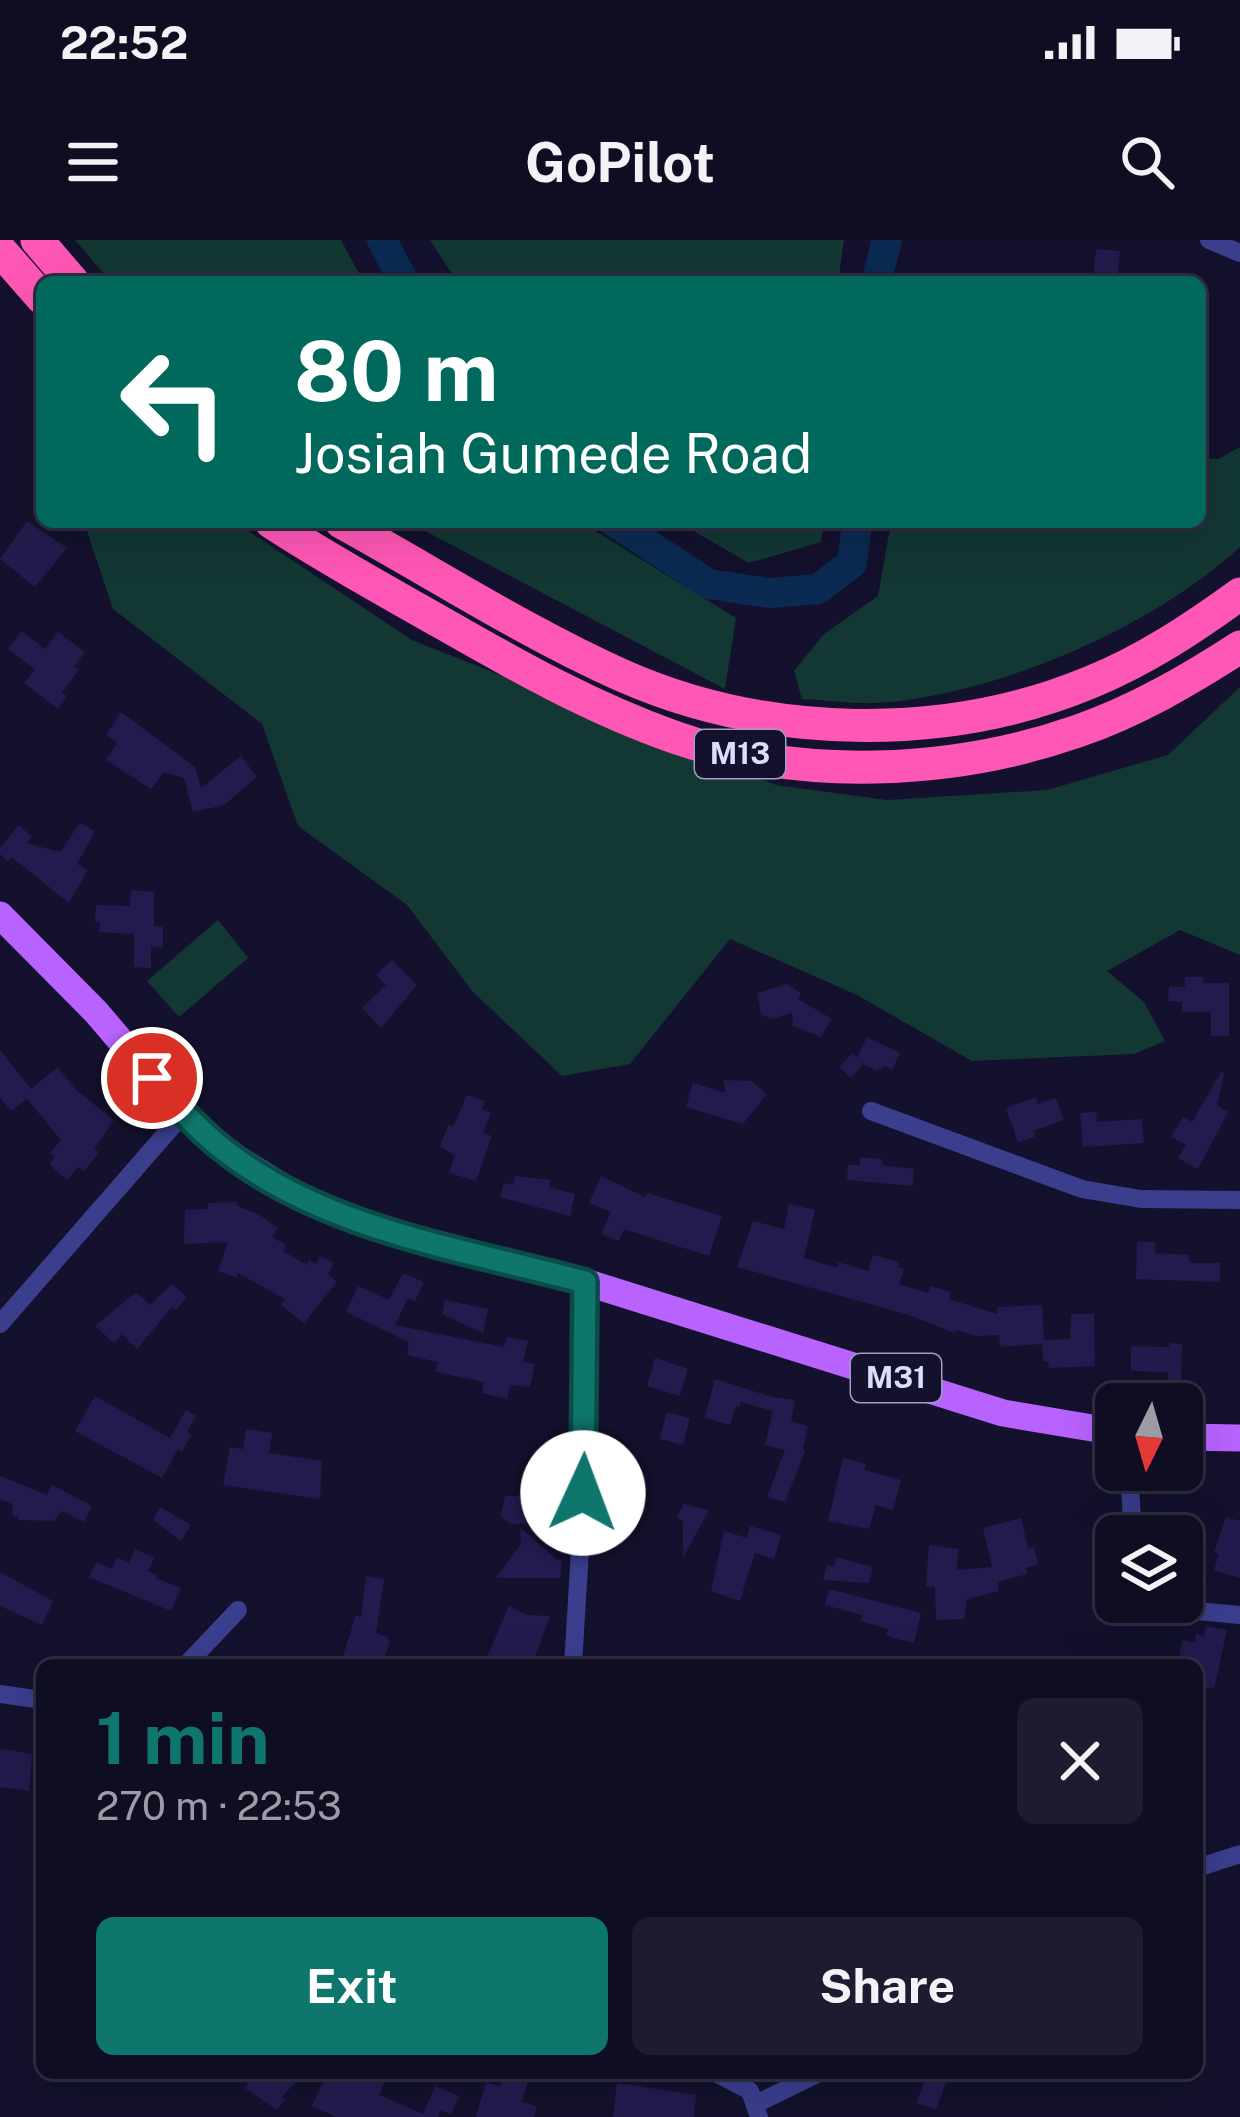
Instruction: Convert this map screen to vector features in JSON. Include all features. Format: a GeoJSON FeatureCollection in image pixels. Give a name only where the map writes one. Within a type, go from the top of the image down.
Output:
{"type":"FeatureCollection","features":[{"type":"Feature","properties":{"kind":"highway"},"geometry":{"type":"LineString","coordinates":[[37,240],[69,276]]}},
{"type":"Feature","properties":{"kind":"highway","name":"M13"},"geometry":{"type":"LineString","coordinates":[[281,528],[527,671],[615,714],[734,753],[802,764],[924,763],[1048,741],[1140,706],[1240,647]]}},
{"type":"Feature","properties":{"kind":"highway","name":"M13"},"geometry":{"type":"LineString","coordinates":[[352,528],[622,675],[740,713],[800,722],[903,724],[1032,702],[1138,660],[1240,594]]}},
{"type":"Feature","properties":{"kind":"main road","name":"M31"},"geometry":{"type":"LineString","coordinates":[[0,915],[96,1012],[184,1114],[224,1150],[268,1180],[332,1212],[585,1282],[1003,1413],[1095,1428]]}},
{"type":"Feature","properties":{"kind":"main road"},"geometry":{"type":"LineString","coordinates":[[1203,1437],[1240,1438]]}},
{"type":"Feature","properties":{"kind":"street"},"geometry":{"type":"LineString","coordinates":[[1209,240],[1240,254]]}},
{"type":"Feature","properties":{"kind":"street"},"geometry":{"type":"LineString","coordinates":[[871,1111],[1082,1189],[1141,1199],[1240,1200]]}},
{"type":"Feature","properties":{"kind":"street"},"geometry":{"type":"LineString","coordinates":[[0,1324],[184,1114]]}},
{"type":"Feature","properties":{"kind":"street"},"geometry":{"type":"LineString","coordinates":[[573,1659],[586,1453],[585,1282]]}},
{"type":"Feature","properties":{"kind":"street"},"geometry":{"type":"LineString","coordinates":[[192,1659],[238,1610]]}},
{"type":"Feature","properties":{"kind":"street"},"geometry":{"type":"LineString","coordinates":[[1203,1611],[1240,1615]]}},
{"type":"Feature","properties":{"kind":"street"},"geometry":{"type":"LineString","coordinates":[[0,1694],[36,1699]]}},
{"type":"Feature","properties":{"kind":"street"},"geometry":{"type":"LineString","coordinates":[[1203,1866],[1240,1854]]}},
{"type":"Feature","properties":{"kind":"street"},"geometry":{"type":"LineString","coordinates":[[727,2079],[750,2091],[758,2110],[809,2079]]}},
{"type":"Feature","properties":{"kind":"green space"},"geometry":{"type":"Polygon","coordinates":[[[75,240],[341,240],[361,276],[106,276],[75,240]]]}},
{"type":"Feature","properties":{"kind":"green space"},"geometry":{"type":"Polygon","coordinates":[[[430,240],[844,240],[839,276],[453,276],[430,240]]]}},
{"type":"Feature","properties":{"kind":"green space"},"geometry":{"type":"Polygon","coordinates":[[[1240,447],[1240,547],[1204,577],[1118,630],[972,687],[877,703],[802,699],[794,671],[824,634],[878,596],[890,528],[1206,528],[1206,458],[1218,459],[1240,447]]]}},
{"type":"Feature","properties":{"kind":"green space"},"geometry":{"type":"Polygon","coordinates":[[[86,528],[244,528],[412,640],[776,785],[887,800],[1047,790],[1168,755],[1240,687],[1240,955],[1180,930],[1107,971],[1144,1002],[1165,1041],[1134,1054],[972,1061],[857,995],[730,939],[630,1064],[562,1076],[472,991],[407,905],[298,826],[262,724],[113,609],[86,528]]]}},
{"type":"Feature","properties":{"kind":"green space"},"geometry":{"type":"Polygon","coordinates":[[[419,528],[591,528],[736,618],[725,689],[419,528]]]}},
{"type":"Feature","properties":{"kind":"green space"},"geometry":{"type":"Polygon","coordinates":[[[688,528],[823,528],[821,542],[749,563],[688,528]]]}},
{"type":"Feature","properties":{"kind":"green space"},"geometry":{"type":"Polygon","coordinates":[[[218,920],[248,958],[179,1017],[147,981],[218,920]]]}},
{"type":"Feature","properties":{"kind":"building"},"geometry":{"type":"Polygon","coordinates":[[[1096,249],[1120,251],[1118,276],[1094,276],[1096,249]]]}},
{"type":"Feature","properties":{"kind":"building"},"geometry":{"type":"Polygon","coordinates":[[[27,521],[67,548],[35,587],[0,559],[27,521]]]}},
{"type":"Feature","properties":{"kind":"building"},"geometry":{"type":"Polygon","coordinates":[[[21,631],[45,649],[58,632],[85,652],[74,667],[79,670],[62,692],[67,697],[58,709],[24,683],[35,669],[8,649],[21,631]]]}},
{"type":"Feature","properties":{"kind":"building"},"geometry":{"type":"Polygon","coordinates":[[[121,712],[195,767],[201,788],[241,756],[257,777],[224,805],[193,812],[184,778],[164,772],[151,789],[106,760],[117,743],[106,735],[121,712]]]}},
{"type":"Feature","properties":{"kind":"building"},"geometry":{"type":"Polygon","coordinates":[[[80,823],[95,831],[77,864],[88,870],[69,903],[12,857],[8,861],[0,854],[19,825],[32,837],[26,843],[60,852],[80,823]]]}},
{"type":"Feature","properties":{"kind":"building"},"geometry":{"type":"Polygon","coordinates":[[[131,890],[154,892],[154,926],[163,927],[163,948],[151,946],[151,968],[134,967],[134,934],[99,932],[100,922],[95,922],[96,905],[130,906],[131,890]]]}},
{"type":"Feature","properties":{"kind":"building"},"geometry":{"type":"Polygon","coordinates":[[[392,960],[417,985],[381,1028],[362,1008],[386,985],[376,975],[392,960]]]}},
{"type":"Feature","properties":{"kind":"building"},"geometry":{"type":"Polygon","coordinates":[[[1185,977],[1229,983],[1229,1036],[1211,1036],[1211,1012],[1182,1012],[1182,1002],[1168,1001],[1169,986],[1185,987],[1185,977]]]}},
{"type":"Feature","properties":{"kind":"building"},"geometry":{"type":"Polygon","coordinates":[[[787,984],[801,993],[798,999],[832,1019],[821,1037],[793,1026],[792,1013],[771,1019],[761,1014],[757,993],[787,984]]]}},
{"type":"Feature","properties":{"kind":"building"},"geometry":{"type":"Polygon","coordinates":[[[867,1037],[900,1053],[892,1070],[885,1066],[877,1071],[863,1064],[851,1078],[839,1067],[853,1053],[857,1058],[867,1037]]]}},
{"type":"Feature","properties":{"kind":"building"},"geometry":{"type":"Polygon","coordinates":[[[0,1050],[31,1089],[58,1067],[75,1089],[114,1120],[94,1149],[99,1153],[84,1171],[78,1167],[67,1180],[54,1169],[50,1163],[55,1157],[50,1153],[61,1140],[27,1099],[11,1111],[0,1097],[0,1050]]]}},
{"type":"Feature","properties":{"kind":"building"},"geometry":{"type":"Polygon","coordinates":[[[1221,1072],[1217,1105],[1228,1112],[1198,1169],[1178,1158],[1186,1145],[1171,1137],[1183,1117],[1192,1122],[1221,1072]]]}},
{"type":"Feature","properties":{"kind":"building"},"geometry":{"type":"Polygon","coordinates":[[[723,1080],[751,1081],[767,1094],[743,1124],[686,1107],[693,1083],[726,1093],[723,1080]]]}},
{"type":"Feature","properties":{"kind":"building"},"geometry":{"type":"Polygon","coordinates":[[[467,1095],[485,1101],[482,1109],[491,1113],[483,1133],[492,1136],[476,1181],[449,1173],[455,1155],[440,1147],[467,1095]]]}},
{"type":"Feature","properties":{"kind":"building"},"geometry":{"type":"Polygon","coordinates":[[[1036,1097],[1038,1104],[1056,1098],[1064,1120],[1018,1142],[1006,1108],[1036,1097]]]}},
{"type":"Feature","properties":{"kind":"building"},"geometry":{"type":"Polygon","coordinates":[[[1096,1112],[1097,1122],[1142,1119],[1144,1143],[1083,1147],[1080,1113],[1096,1112]]]}},
{"type":"Feature","properties":{"kind":"building"},"geometry":{"type":"Polygon","coordinates":[[[860,1157],[914,1169],[913,1186],[847,1180],[848,1165],[860,1165],[860,1157]]]}},
{"type":"Feature","properties":{"kind":"building"},"geometry":{"type":"Polygon","coordinates":[[[515,1176],[551,1180],[549,1187],[575,1194],[570,1216],[500,1197],[504,1183],[513,1185],[515,1176]]]}},
{"type":"Feature","properties":{"kind":"building"},"geometry":{"type":"Polygon","coordinates":[[[601,1176],[645,1197],[647,1193],[722,1216],[709,1256],[624,1229],[619,1241],[601,1234],[611,1212],[589,1203],[601,1176]]]}},
{"type":"Feature","properties":{"kind":"building"},"geometry":{"type":"Polygon","coordinates":[[[237,1202],[278,1228],[272,1237],[286,1245],[283,1251],[307,1265],[309,1260],[316,1264],[320,1256],[334,1263],[328,1274],[337,1282],[304,1323],[281,1305],[285,1299],[238,1273],[237,1278],[218,1271],[228,1242],[184,1244],[185,1210],[237,1202]]]}},
{"type":"Feature","properties":{"kind":"building"},"geometry":{"type":"Polygon","coordinates":[[[789,1204],[815,1210],[804,1258],[868,1271],[873,1255],[899,1262],[898,1267],[904,1269],[899,1284],[928,1293],[930,1286],[951,1292],[949,1299],[997,1314],[997,1307],[1042,1305],[1044,1340],[1070,1339],[1071,1314],[1094,1314],[1095,1366],[1049,1368],[1048,1361],[1043,1361],[1042,1344],[1000,1347],[999,1335],[955,1333],[909,1315],[737,1267],[753,1221],[784,1229],[789,1204]]]}},
{"type":"Feature","properties":{"kind":"building"},"geometry":{"type":"Polygon","coordinates":[[[1137,1242],[1155,1242],[1155,1253],[1189,1255],[1189,1263],[1220,1263],[1220,1282],[1136,1279],[1137,1242]]]}},
{"type":"Feature","properties":{"kind":"building"},"geometry":{"type":"Polygon","coordinates":[[[403,1273],[424,1282],[415,1301],[408,1298],[395,1325],[504,1347],[507,1337],[528,1341],[523,1362],[535,1364],[530,1387],[510,1385],[507,1399],[482,1393],[484,1382],[435,1372],[438,1362],[407,1355],[409,1342],[346,1312],[358,1286],[389,1300],[403,1273]]]}},
{"type":"Feature","properties":{"kind":"building"},"geometry":{"type":"Polygon","coordinates":[[[172,1284],[187,1297],[176,1310],[172,1307],[137,1349],[122,1334],[114,1343],[95,1326],[136,1292],[150,1305],[172,1284]]]}},
{"type":"Feature","properties":{"kind":"building"},"geometry":{"type":"Polygon","coordinates":[[[445,1300],[488,1309],[483,1333],[442,1314],[445,1300]]]}},
{"type":"Feature","properties":{"kind":"building"},"geometry":{"type":"Polygon","coordinates":[[[1169,1343],[1182,1344],[1181,1383],[1168,1383],[1168,1372],[1131,1371],[1131,1346],[1169,1347],[1169,1343]]]}},
{"type":"Feature","properties":{"kind":"building"},"geometry":{"type":"Polygon","coordinates":[[[655,1358],[688,1369],[680,1396],[647,1386],[655,1358]]]}},
{"type":"Feature","properties":{"kind":"building"},"geometry":{"type":"Polygon","coordinates":[[[715,1379],[795,1400],[791,1421],[808,1426],[805,1451],[785,1502],[767,1497],[785,1450],[765,1445],[773,1411],[741,1402],[730,1425],[705,1418],[715,1379]]]}},
{"type":"Feature","properties":{"kind":"building"},"geometry":{"type":"Polygon","coordinates":[[[95,1396],[170,1438],[186,1410],[196,1416],[187,1432],[192,1434],[162,1478],[75,1431],[95,1396]]]}},
{"type":"Feature","properties":{"kind":"building"},"geometry":{"type":"Polygon","coordinates":[[[667,1412],[690,1418],[683,1445],[660,1439],[667,1412]]]}},
{"type":"Feature","properties":{"kind":"building"},"geometry":{"type":"Polygon","coordinates":[[[246,1429],[272,1433],[269,1453],[322,1461],[320,1499],[223,1485],[230,1447],[243,1449],[246,1429]]]}},
{"type":"Feature","properties":{"kind":"building"},"geometry":{"type":"Polygon","coordinates":[[[843,1458],[866,1464],[864,1470],[901,1480],[893,1510],[876,1505],[869,1529],[828,1521],[843,1458]]]}},
{"type":"Feature","properties":{"kind":"building"},"geometry":{"type":"Polygon","coordinates":[[[0,1476],[47,1495],[52,1485],[92,1506],[84,1522],[62,1511],[54,1521],[18,1520],[12,1504],[0,1499],[0,1476]]]}},
{"type":"Feature","properties":{"kind":"building"},"geometry":{"type":"Polygon","coordinates":[[[505,1496],[524,1496],[540,1509],[540,1524],[511,1524],[501,1516],[505,1496]]]}},
{"type":"Feature","properties":{"kind":"building"},"geometry":{"type":"Polygon","coordinates":[[[683,1504],[709,1510],[683,1558],[683,1521],[677,1518],[683,1504]]]}},
{"type":"Feature","properties":{"kind":"building"},"geometry":{"type":"Polygon","coordinates":[[[160,1507],[191,1525],[181,1541],[153,1520],[160,1507]]]}},
{"type":"Feature","properties":{"kind":"building"},"geometry":{"type":"Polygon","coordinates":[[[1226,1517],[1240,1521],[1240,1578],[1214,1570],[1219,1554],[1214,1553],[1226,1517]]]}},
{"type":"Feature","properties":{"kind":"building"},"geometry":{"type":"Polygon","coordinates":[[[1021,1518],[1028,1548],[1034,1547],[1038,1564],[1026,1568],[1027,1574],[997,1582],[999,1591],[967,1599],[964,1619],[936,1620],[935,1587],[926,1586],[929,1545],[958,1549],[957,1570],[992,1567],[983,1528],[1021,1518]]]}},
{"type":"Feature","properties":{"kind":"building"},"geometry":{"type":"Polygon","coordinates":[[[750,1526],[781,1535],[774,1559],[755,1553],[740,1601],[711,1591],[724,1531],[747,1538],[750,1526]]]}},
{"type":"Feature","properties":{"kind":"building"},"geometry":{"type":"Polygon","coordinates":[[[520,1527],[562,1560],[560,1578],[496,1578],[521,1544],[520,1527]]]}},
{"type":"Feature","properties":{"kind":"building"},"geometry":{"type":"Polygon","coordinates":[[[135,1549],[154,1558],[148,1571],[156,1578],[181,1588],[171,1611],[89,1577],[96,1562],[112,1569],[117,1557],[129,1563],[135,1549]]]}},
{"type":"Feature","properties":{"kind":"building"},"geometry":{"type":"Polygon","coordinates":[[[836,1557],[873,1567],[869,1583],[823,1580],[827,1564],[834,1567],[836,1557]]]}},
{"type":"Feature","properties":{"kind":"building"},"geometry":{"type":"Polygon","coordinates":[[[0,1572],[53,1601],[42,1625],[0,1606],[0,1572]]]}},
{"type":"Feature","properties":{"kind":"building"},"geometry":{"type":"Polygon","coordinates":[[[366,1576],[384,1579],[376,1633],[390,1642],[384,1659],[342,1659],[356,1615],[361,1617],[366,1576]]]}},
{"type":"Feature","properties":{"kind":"building"},"geometry":{"type":"Polygon","coordinates":[[[829,1589],[921,1613],[914,1643],[861,1621],[862,1615],[825,1605],[829,1589]]]}},
{"type":"Feature","properties":{"kind":"building"},"geometry":{"type":"Polygon","coordinates":[[[509,1606],[527,1615],[550,1616],[534,1659],[487,1657],[509,1606]]]}},
{"type":"Feature","properties":{"kind":"building"},"geometry":{"type":"Polygon","coordinates":[[[1206,1626],[1227,1630],[1214,1689],[1203,1687],[1203,1659],[1179,1659],[1182,1640],[1195,1643],[1196,1634],[1204,1636],[1206,1626]]]}},
{"type":"Feature","properties":{"kind":"building"},"geometry":{"type":"Polygon","coordinates":[[[0,1749],[32,1754],[29,1791],[0,1787],[0,1749]]]}},
{"type":"Feature","properties":{"kind":"building"},"geometry":{"type":"Polygon","coordinates":[[[298,2079],[277,2110],[245,2088],[244,2081],[298,2079]]]}},
{"type":"Feature","properties":{"kind":"building"},"geometry":{"type":"Polygon","coordinates":[[[324,2079],[386,2079],[379,2095],[423,2114],[435,2086],[459,2096],[451,2115],[441,2110],[438,2117],[336,2117],[312,2106],[324,2079]]]}},
{"type":"Feature","properties":{"kind":"building"},"geometry":{"type":"Polygon","coordinates":[[[502,2079],[528,2079],[522,2102],[537,2106],[534,2117],[476,2117],[486,2082],[500,2086],[502,2079]]]}},
{"type":"Feature","properties":{"kind":"building"},"geometry":{"type":"Polygon","coordinates":[[[926,2079],[947,2079],[936,2110],[916,2103],[926,2079]]]}},
{"type":"Feature","properties":{"kind":"building"},"geometry":{"type":"Polygon","coordinates":[[[617,2083],[696,2095],[694,2117],[613,2117],[617,2083]]]}},
{"type":"Feature","properties":{"kind":"waterway"},"geometry":{"type":"LineString","coordinates":[[382,240],[401,276]]}},
{"type":"Feature","properties":{"kind":"waterway"},"geometry":{"type":"LineString","coordinates":[[878,276],[887,240]]}},
{"type":"Feature","properties":{"kind":"waterway"},"geometry":{"type":"LineString","coordinates":[[623,528],[709,584],[769,593],[818,589],[852,563],[856,528]]}},
{"type":"Feature","properties":{"kind":"route"},"geometry":{"type":"LineString","coordinates":[[152,1078],[224,1150],[298,1197],[384,1230],[585,1282],[583,1493]]}}]}
